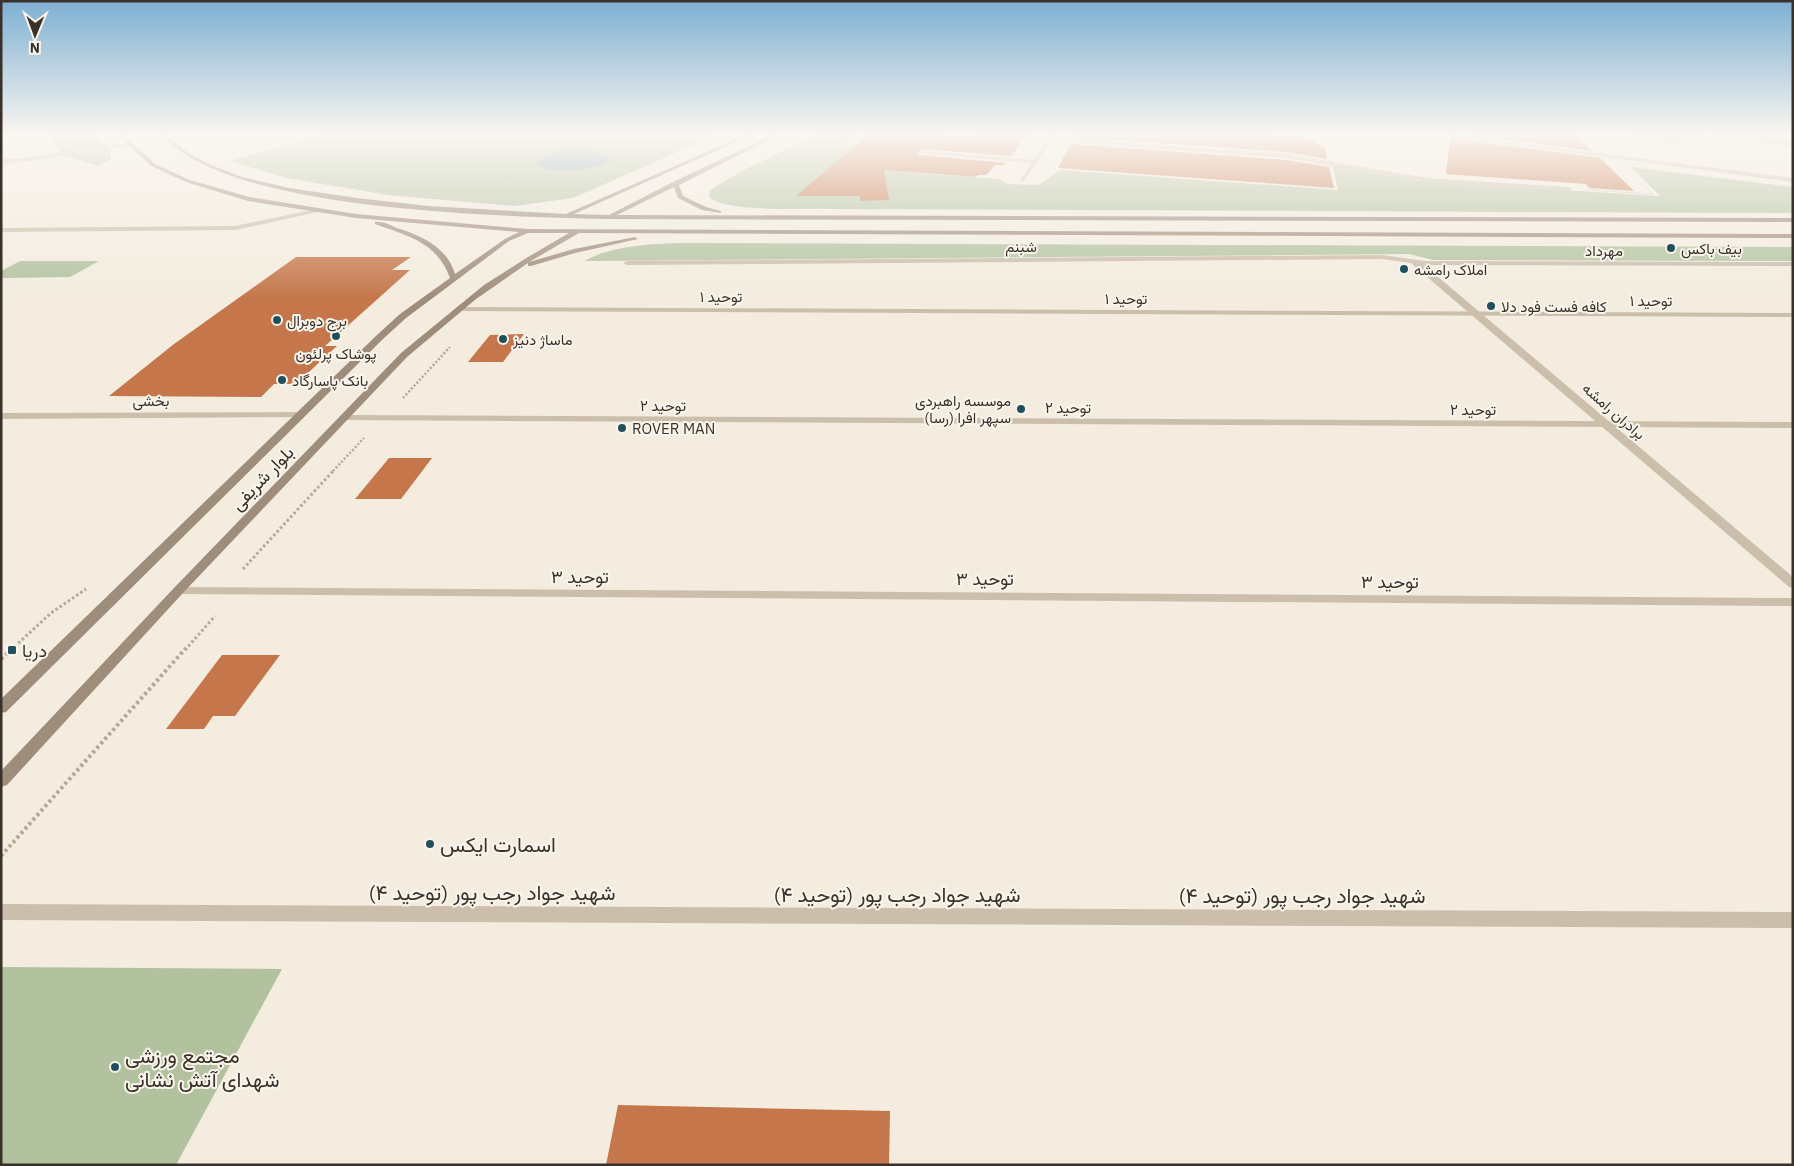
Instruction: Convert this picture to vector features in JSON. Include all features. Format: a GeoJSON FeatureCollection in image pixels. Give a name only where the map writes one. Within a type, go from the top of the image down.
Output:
{"type":"FeatureCollection","features":[{"type":"Feature","properties":{"kind":"main road"},"geometry":{"type":"LineString","coordinates":[[214,189],[248,199],[316,211],[527,231],[1793,236]]}},
{"type":"Feature","properties":{"kind":"main road"},"geometry":{"type":"LineString","coordinates":[[287,189],[430,209],[606,218],[1793,220]]}},
{"type":"Feature","properties":{"kind":"main road","name":"بلوار شریفی"},"geometry":{"type":"LineString","coordinates":[[1,708],[403,316],[507,240],[628,189]]}},
{"type":"Feature","properties":{"kind":"main road","name":"بلوار شریفی"},"geometry":{"type":"LineString","coordinates":[[1,780],[178,591],[404,355],[507,273],[576,232],[662,189]]}},
{"type":"Feature","properties":{"kind":"main road"},"geometry":{"type":"LineString","coordinates":[[677,189],[680,197],[704,209],[746,218]]}},
{"type":"Feature","properties":{"kind":"main road"},"geometry":{"type":"LineString","coordinates":[[356,216],[426,242],[448,262],[453,278]]}},
{"type":"Feature","properties":{"kind":"main road"},"geometry":{"type":"LineString","coordinates":[[1239,218],[1281,227],[1281,229],[1260,234]]}},
{"type":"Feature","properties":{"kind":"main road"},"geometry":{"type":"LineString","coordinates":[[1333,219],[1325,224],[1325,227],[1343,234]]}},
{"type":"Feature","properties":{"kind":"main road"},"geometry":{"type":"LineString","coordinates":[[507,273],[574,251],[673,233]]}},
{"type":"Feature","properties":{"kind":"main road"},"geometry":{"type":"LineString","coordinates":[[1,764],[17,763]]}},
{"type":"Feature","properties":{"kind":"street"},"geometry":{"type":"LineString","coordinates":[[1,230],[214,229],[252,225],[316,211]]}},
{"type":"Feature","properties":{"kind":"street","name":"شبنم"},"geometry":{"type":"LineString","coordinates":[[627,263],[1372,257],[1415,262]]}},
{"type":"Feature","properties":{"kind":"street","name":"مهرداد"},"geometry":{"type":"LineString","coordinates":[[1415,262],[1793,264]]}},
{"type":"Feature","properties":{"kind":"street","name":"برادران رامشه"},"geometry":{"type":"LineString","coordinates":[[1415,262],[1478,313],[1793,584]]}},
{"type":"Feature","properties":{"kind":"street","name":"توحید ۱"},"geometry":{"type":"LineString","coordinates":[[460,309],[1793,315]]}},
{"type":"Feature","properties":{"kind":"street","name":"بخشی"},"geometry":{"type":"LineString","coordinates":[[1,416],[301,415]]}},
{"type":"Feature","properties":{"kind":"street","name":"توحید ۲"},"geometry":{"type":"LineString","coordinates":[[344,418],[1793,425]]}},
{"type":"Feature","properties":{"kind":"street","name":"توحید ۳"},"geometry":{"type":"LineString","coordinates":[[178,591],[1793,602]]}},
{"type":"Feature","properties":{"kind":"street","name":"شهید جواد رجب پور (توحید ۴)"},"geometry":{"type":"LineString","coordinates":[[1,912],[1793,920]]}},
{"type":"Feature","properties":{"kind":"path"},"geometry":{"type":"LineString","coordinates":[[729,189],[740,192],[789,194]]}},
{"type":"Feature","properties":{"kind":"path"},"geometry":{"type":"LineString","coordinates":[[990,197],[999,189]]}},
{"type":"Feature","properties":{"kind":"path"},"geometry":{"type":"LineString","coordinates":[[1576,189],[1652,194],[1647,189]]}},
{"type":"Feature","properties":{"kind":"path"},"geometry":{"type":"LineString","coordinates":[[401,400],[455,342]]}},
{"type":"Feature","properties":{"kind":"path"},"geometry":{"type":"LineString","coordinates":[[241,572],[368,433]]}},
{"type":"Feature","properties":{"kind":"path"},"geometry":{"type":"LineString","coordinates":[[1,856],[215,616]]}},
{"type":"Feature","properties":{"kind":"green space"},"geometry":{"type":"Polygon","coordinates":[[[355,189],[592,189],[573,198],[514,206],[388,195],[355,189]]]}},
{"type":"Feature","properties":{"kind":"green space"},"geometry":{"type":"Polygon","coordinates":[[[1555,189],[1660,196],[1653,189],[1793,189],[1793,213],[783,209],[748,208],[718,202],[709,197],[710,190],[1555,189]]]}},
{"type":"Feature","properties":{"kind":"green space"},"geometry":{"type":"Polygon","coordinates":[[[678,243],[1793,247],[1793,261],[1433,260],[1409,254],[585,261],[617,249],[642,245],[678,243]]]}},
{"type":"Feature","properties":{"kind":"green space"},"geometry":{"type":"Polygon","coordinates":[[[20,261],[99,261],[70,277],[1,278],[1,271],[20,261]]]}},
{"type":"Feature","properties":{"kind":"green space","name":"مجتمع ورزشی شهدای آتش نشانی"},"geometry":{"type":"Polygon","coordinates":[[[1,967],[282,969],[176,1165],[1,1165],[1,967]]]}},
{"type":"Feature","properties":{"kind":"building"},"geometry":{"type":"Polygon","coordinates":[[[804,189],[887,189],[889,200],[860,201],[860,196],[796,196],[804,189]]]}},
{"type":"Feature","properties":{"kind":"building"},"geometry":{"type":"Polygon","coordinates":[[[1610,189],[1632,189],[1634,191],[1610,189]]]}},
{"type":"Feature","properties":{"kind":"building","name":"برج دوبرال"},"geometry":{"type":"Polygon","coordinates":[[[296,257],[411,257],[392,270],[410,270],[325,346],[337,346],[296,384],[274,384],[261,397],[109,396],[174,344],[296,257]]]}},
{"type":"Feature","properties":{"kind":"building"},"geometry":{"type":"Polygon","coordinates":[[[524,334],[503,362],[468,362],[490,335],[524,334]]]}},
{"type":"Feature","properties":{"kind":"building"},"geometry":{"type":"Polygon","coordinates":[[[389,458],[432,458],[401,499],[355,499],[389,458]]]}},
{"type":"Feature","properties":{"kind":"building"},"geometry":{"type":"Polygon","coordinates":[[[222,655],[280,655],[235,716],[213,716],[204,729],[166,729],[222,655]]]}},
{"type":"Feature","properties":{"kind":"building"},"geometry":{"type":"Polygon","coordinates":[[[618,1105],[890,1111],[889,1165],[606,1165],[618,1105]]]}},
{"type":"Feature","properties":{"kind":"place","name":"بیف باکس"},"geometry":{"type":"Point","coordinates":[1671,248]}},
{"type":"Feature","properties":{"kind":"place","name":"املاک رامشه"},"geometry":{"type":"Point","coordinates":[1404,269]}},
{"type":"Feature","properties":{"kind":"place","name":"کافه فست فود دلا"},"geometry":{"type":"Point","coordinates":[1491,306]}},
{"type":"Feature","properties":{"kind":"place","name":"برج دوبرال"},"geometry":{"type":"Point","coordinates":[277,320]}},
{"type":"Feature","properties":{"kind":"place","name":"پوشاک پرلئون"},"geometry":{"type":"Point","coordinates":[336,336]}},
{"type":"Feature","properties":{"kind":"place","name":"ماساژ دنیز"},"geometry":{"type":"Point","coordinates":[503,339]}},
{"type":"Feature","properties":{"kind":"place","name":"بانک پاسارگاد"},"geometry":{"type":"Point","coordinates":[282,380]}},
{"type":"Feature","properties":{"kind":"place","name":"موسسه راهبردی سپهر افرا (رسا)"},"geometry":{"type":"Point","coordinates":[1021,409]}},
{"type":"Feature","properties":{"kind":"place","name":"ROVER MAN"},"geometry":{"type":"Point","coordinates":[622,428]}},
{"type":"Feature","properties":{"kind":"place","name":"دریا"},"geometry":{"type":"Point","coordinates":[12,650]}},
{"type":"Feature","properties":{"kind":"place","name":"اسمارت ایکس"},"geometry":{"type":"Point","coordinates":[430,844]}},
{"type":"Feature","properties":{"kind":"place","name":"مجتمع ورزشی شهدای آتش نشانی"},"geometry":{"type":"Point","coordinates":[115,1067]}}]}
